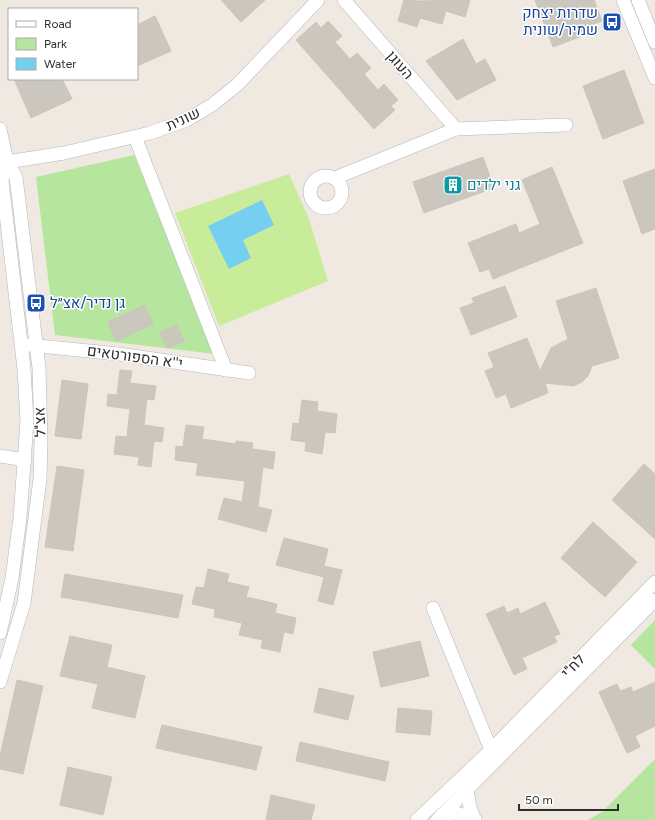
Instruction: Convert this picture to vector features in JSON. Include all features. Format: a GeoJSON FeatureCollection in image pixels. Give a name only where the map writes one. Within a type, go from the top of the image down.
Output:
{"type":"FeatureCollection","features":[{"type":"Feature","properties":{"kind":"street","name":"שונית"},"geometry":{"type":"LineString","coordinates":[[7,162],[64,153],[150,134],[187,120],[212,105],[237,85],[318,0]]}},
{"type":"Feature","properties":{"kind":"street","name":"העוגן"},"geometry":{"type":"LineString","coordinates":[[344,0],[456,129]]}},
{"type":"Feature","properties":{"kind":"street"},"geometry":{"type":"LineString","coordinates":[[623,0],[655,78]]}},
{"type":"Feature","properties":{"kind":"street"},"geometry":{"type":"LineString","coordinates":[[638,0],[655,42]]}},
{"type":"Feature","properties":{"kind":"street"},"geometry":{"type":"LineString","coordinates":[[335,178],[456,129],[566,125]]}},
{"type":"Feature","properties":{"kind":"street","name":"אצ\"ל"},"geometry":{"type":"LineString","coordinates":[[0,129],[7,162],[16,177],[36,345],[41,434],[40,479],[24,603],[0,682]]}},
{"type":"Feature","properties":{"kind":"street"},"geometry":{"type":"LineString","coordinates":[[136,137],[226,370]]}},
{"type":"Feature","properties":{"kind":"street","name":"אצ\"ל"},"geometry":{"type":"LineString","coordinates":[[0,633],[12,578],[25,460],[27,421],[21,345],[2,180],[7,162]]}},
{"type":"Feature","properties":{"kind":"street","name":"י''א הספורטאים"},"geometry":{"type":"LineString","coordinates":[[21,345],[36,345],[249,373]]}},
{"type":"Feature","properties":{"kind":"street"},"geometry":{"type":"LineString","coordinates":[[0,456],[25,460]]}},
{"type":"Feature","properties":{"kind":"street","name":"לח\"י"},"geometry":{"type":"LineString","coordinates":[[439,818],[467,789],[496,752],[655,582]]}},
{"type":"Feature","properties":{"kind":"street","name":"לח\"י"},"geometry":{"type":"LineString","coordinates":[[417,820],[455,783],[496,752],[655,600]]}},
{"type":"Feature","properties":{"kind":"street"},"geometry":{"type":"LineString","coordinates":[[433,608],[496,752]]}},
{"type":"Feature","properties":{"kind":"street"},"geometry":{"type":"LineString","coordinates":[[455,783],[467,789],[470,808],[475,820]]}},
{"type":"Feature","properties":{"kind":"street"},"geometry":{"type":"LineString","coordinates":[[439,818],[456,813],[475,820]]}},
{"type":"Feature","properties":{"kind":"green space"},"geometry":{"type":"Polygon","coordinates":[[[134,155],[215,354],[55,335],[36,177],[134,155]]]}},
{"type":"Feature","properties":{"kind":"green space"},"geometry":{"type":"Polygon","coordinates":[[[289,174],[309,219],[328,281],[219,326],[175,213],[289,174]]]}},
{"type":"Feature","properties":{"kind":"green space"},"geometry":{"type":"Polygon","coordinates":[[[655,620],[655,669],[631,645],[655,620]]]}},
{"type":"Feature","properties":{"kind":"green space"},"geometry":{"type":"Polygon","coordinates":[[[655,759],[655,820],[588,820],[602,812],[655,759]]]}},
{"type":"Feature","properties":{"kind":"water"},"geometry":{"type":"Polygon","coordinates":[[[262,200],[274,225],[243,240],[251,258],[229,269],[208,226],[262,200]]]}},
{"type":"Feature","properties":{"kind":"building"},"geometry":{"type":"Polygon","coordinates":[[[221,0],[265,0],[241,22],[221,0]]]}},
{"type":"Feature","properties":{"kind":"building"},"geometry":{"type":"Polygon","coordinates":[[[404,0],[470,0],[465,17],[446,11],[442,24],[420,18],[417,27],[398,21],[404,0]]]}},
{"type":"Feature","properties":{"kind":"building"},"geometry":{"type":"Polygon","coordinates":[[[535,0],[594,0],[602,21],[591,25],[593,32],[553,47],[535,0]]]}},
{"type":"Feature","properties":{"kind":"building"},"geometry":{"type":"Polygon","coordinates":[[[155,16],[171,51],[138,66],[138,24],[155,16]]]}},
{"type":"Feature","properties":{"kind":"building"},"geometry":{"type":"Polygon","coordinates":[[[328,21],[342,36],[335,42],[350,59],[357,53],[371,68],[364,74],[378,90],[384,84],[398,100],[391,106],[395,110],[374,129],[296,40],[316,22],[321,28],[328,21]]]}},
{"type":"Feature","properties":{"kind":"building"},"geometry":{"type":"Polygon","coordinates":[[[463,39],[476,64],[485,59],[496,80],[457,100],[426,61],[463,39]]]}},
{"type":"Feature","properties":{"kind":"building"},"geometry":{"type":"Polygon","coordinates":[[[624,70],[644,123],[603,139],[583,86],[624,70]]]}},
{"type":"Feature","properties":{"kind":"building"},"geometry":{"type":"Polygon","coordinates":[[[14,80],[62,80],[72,99],[31,118],[14,80]]]}},
{"type":"Feature","properties":{"kind":"building","name":"גני ילדים"},"geometry":{"type":"Polygon","coordinates":[[[483,157],[494,188],[424,213],[413,182],[483,157]]]}},
{"type":"Feature","properties":{"kind":"building"},"geometry":{"type":"Polygon","coordinates":[[[552,167],[583,243],[493,279],[489,269],[480,272],[468,243],[516,224],[519,233],[540,224],[522,180],[552,167]]]}},
{"type":"Feature","properties":{"kind":"building"},"geometry":{"type":"Polygon","coordinates":[[[655,169],[655,229],[642,234],[623,181],[655,169]]]}},
{"type":"Feature","properties":{"kind":"building"},"geometry":{"type":"Polygon","coordinates":[[[505,286],[517,317],[471,335],[460,308],[474,303],[472,298],[505,286]]]}},
{"type":"Feature","properties":{"kind":"building"},"geometry":{"type":"Polygon","coordinates":[[[596,288],[619,358],[592,366],[588,376],[582,382],[573,386],[545,383],[548,393],[511,408],[506,394],[496,398],[485,371],[494,367],[488,353],[527,338],[540,371],[551,348],[568,339],[556,301],[596,288]]]}},
{"type":"Feature","properties":{"kind":"building"},"geometry":{"type":"Polygon","coordinates":[[[145,305],[153,324],[116,341],[108,322],[145,305]]]}},
{"type":"Feature","properties":{"kind":"building"},"geometry":{"type":"Polygon","coordinates":[[[177,325],[184,341],[167,348],[160,332],[177,325]]]}},
{"type":"Feature","properties":{"kind":"building"},"geometry":{"type":"Polygon","coordinates":[[[120,370],[132,371],[130,383],[156,386],[154,400],[147,399],[144,425],[164,428],[162,442],[154,441],[151,467],[138,465],[139,457],[114,454],[116,436],[127,437],[130,409],[107,406],[108,394],[117,395],[120,370]]]}},
{"type":"Feature","properties":{"kind":"building"},"geometry":{"type":"Polygon","coordinates":[[[62,380],[88,384],[81,439],[55,436],[62,380]]]}},
{"type":"Feature","properties":{"kind":"building"},"geometry":{"type":"Polygon","coordinates":[[[302,400],[318,402],[317,411],[337,414],[335,433],[325,432],[322,454],[305,451],[306,442],[291,440],[293,423],[299,424],[302,400]]]}},
{"type":"Feature","properties":{"kind":"building"},"geometry":{"type":"Polygon","coordinates":[[[186,425],[204,427],[202,439],[236,444],[236,441],[253,443],[252,449],[275,452],[273,469],[263,467],[258,507],[272,510],[266,532],[218,519],[224,498],[242,502],[245,481],[196,475],[198,463],[175,460],[176,446],[183,447],[186,425]]]}},
{"type":"Feature","properties":{"kind":"building"},"geometry":{"type":"Polygon","coordinates":[[[644,464],[655,474],[655,539],[612,500],[644,464]]]}},
{"type":"Feature","properties":{"kind":"building"},"geometry":{"type":"Polygon","coordinates":[[[57,466],[84,470],[73,551],[45,547],[57,466]]]}},
{"type":"Feature","properties":{"kind":"building"},"geometry":{"type":"Polygon","coordinates":[[[593,522],[637,562],[605,597],[561,558],[593,522]]]}},
{"type":"Feature","properties":{"kind":"building"},"geometry":{"type":"Polygon","coordinates":[[[284,538],[328,549],[324,566],[342,570],[333,605],[318,601],[324,577],[276,565],[284,538]]]}},
{"type":"Feature","properties":{"kind":"building"},"geometry":{"type":"Polygon","coordinates":[[[208,569],[229,574],[227,582],[249,587],[246,597],[277,604],[275,613],[296,618],[293,634],[284,632],[280,652],[261,648],[263,640],[239,635],[242,623],[214,617],[215,609],[192,604],[196,587],[204,588],[208,569]]]}},
{"type":"Feature","properties":{"kind":"building"},"geometry":{"type":"Polygon","coordinates":[[[65,574],[183,595],[178,618],[61,597],[65,574]]]}},
{"type":"Feature","properties":{"kind":"building"},"geometry":{"type":"Polygon","coordinates":[[[545,602],[560,634],[554,636],[557,642],[522,658],[527,669],[514,675],[486,614],[504,606],[507,613],[518,608],[520,614],[545,602]]]}},
{"type":"Feature","properties":{"kind":"building"},"geometry":{"type":"Polygon","coordinates":[[[70,636],[112,645],[107,667],[145,676],[135,718],[92,708],[98,684],[60,676],[70,636]]]}},
{"type":"Feature","properties":{"kind":"building"},"geometry":{"type":"Polygon","coordinates":[[[420,641],[429,676],[381,687],[373,652],[420,641]]]}},
{"type":"Feature","properties":{"kind":"building"},"geometry":{"type":"Polygon","coordinates":[[[17,680],[43,686],[23,774],[0,769],[0,756],[17,680]]]}},
{"type":"Feature","properties":{"kind":"building"},"geometry":{"type":"Polygon","coordinates":[[[655,682],[655,726],[635,736],[640,747],[627,753],[599,692],[617,684],[620,691],[631,687],[633,692],[655,682]]]}},
{"type":"Feature","properties":{"kind":"building"},"geometry":{"type":"Polygon","coordinates":[[[319,688],[354,696],[348,720],[314,712],[319,688]]]}},
{"type":"Feature","properties":{"kind":"building"},"geometry":{"type":"Polygon","coordinates":[[[398,708],[432,711],[430,735],[396,732],[398,708]]]}},
{"type":"Feature","properties":{"kind":"building"},"geometry":{"type":"Polygon","coordinates":[[[162,725],[262,747],[256,770],[156,748],[162,725]]]}},
{"type":"Feature","properties":{"kind":"building"},"geometry":{"type":"Polygon","coordinates":[[[300,742],[389,762],[385,781],[296,761],[300,742]]]}},
{"type":"Feature","properties":{"kind":"building"},"geometry":{"type":"Polygon","coordinates":[[[68,767],[112,777],[103,815],[60,805],[68,767]]]}},
{"type":"Feature","properties":{"kind":"building"},"geometry":{"type":"Polygon","coordinates":[[[271,795],[315,805],[311,820],[266,820],[271,795]]]}},
{"type":"Feature","properties":{"kind":"place","name":"שדרות יצחק שמיר/שונית"},"geometry":{"type":"Point","coordinates":[612,22]}},
{"type":"Feature","properties":{"kind":"place","name":"גני ילדים"},"geometry":{"type":"Point","coordinates":[453,185]}},
{"type":"Feature","properties":{"kind":"place","name":"גן נדיר/אצ״ל"},"geometry":{"type":"Point","coordinates":[36,303]}}]}
